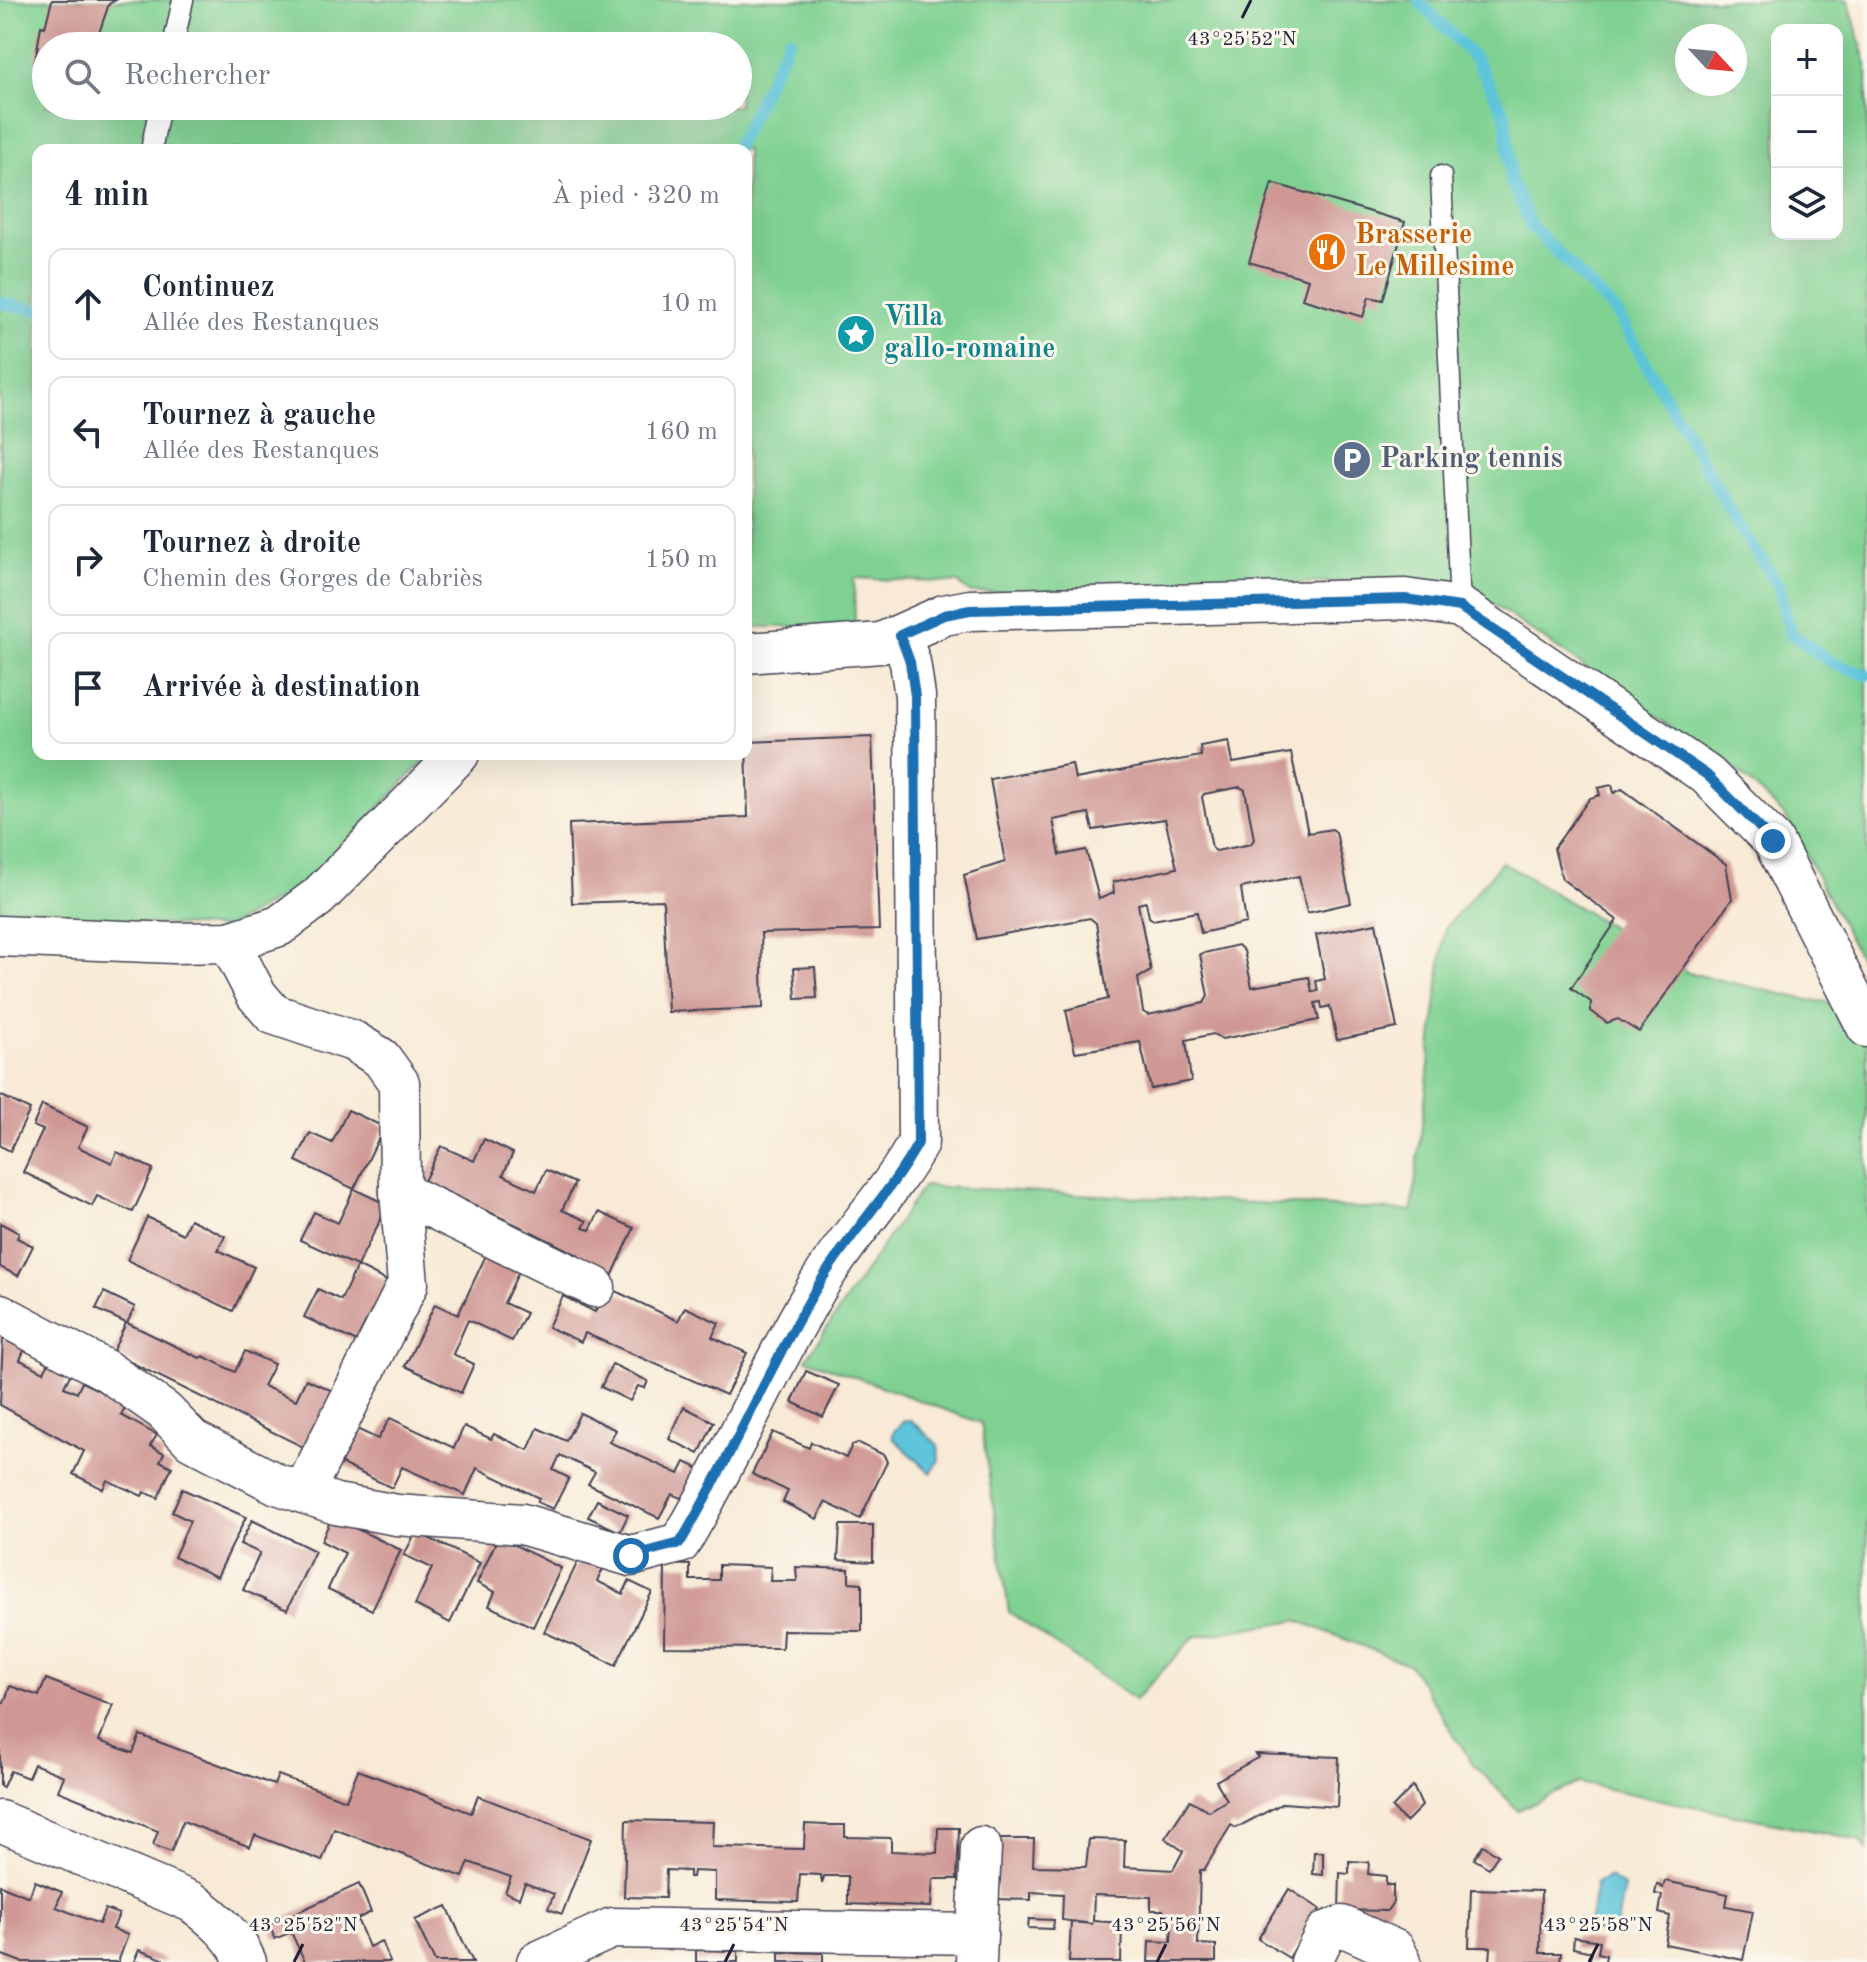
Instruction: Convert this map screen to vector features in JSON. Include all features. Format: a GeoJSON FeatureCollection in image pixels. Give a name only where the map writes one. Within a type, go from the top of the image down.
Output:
{"type":"FeatureCollection","features":[{"type":"Feature","properties":{"kind":"street"},"geometry":{"type":"LineString","coordinates":[[752,653],[859,647],[900,635],[944,615],[970,610],[1405,599],[1460,607],[1707,775],[1773,841],[1867,1027]]}},
{"type":"Feature","properties":{"kind":"street"},"geometry":{"type":"LineString","coordinates":[[0,1314],[107,1371],[164,1411],[192,1440],[277,1484],[303,1493],[336,1504],[397,1515],[522,1524],[631,1556],[680,1543],[769,1370],[821,1282],[857,1227],[897,1180],[918,1143],[915,696],[910,662],[900,635]]}},
{"type":"Feature","properties":{"kind":"street"},"geometry":{"type":"LineString","coordinates":[[0,936],[174,943],[229,942],[279,926],[318,897],[453,760]]}},
{"type":"Feature","properties":{"kind":"street"},"geometry":{"type":"LineString","coordinates":[[229,942],[256,994],[273,1014],[353,1041],[381,1058],[399,1083],[400,1192],[408,1284],[303,1493]]}},
{"type":"Feature","properties":{"kind":"street"},"geometry":{"type":"LineString","coordinates":[[400,1192],[595,1287]]}},
{"type":"Feature","properties":{"kind":"street"},"geometry":{"type":"LineString","coordinates":[[0,1821],[192,1902],[218,1921],[241,1949],[246,1962]]}},
{"type":"Feature","properties":{"kind":"street"},"geometry":{"type":"LineString","coordinates":[[537,1962],[612,1928],[872,1946],[977,1948],[981,1847]]}},
{"type":"Feature","properties":{"kind":"street"},"geometry":{"type":"LineString","coordinates":[[1311,1962],[1326,1932],[1342,1926],[1395,1950],[1401,1962]]}},
{"type":"Feature","properties":{"kind":"lane"},"geometry":{"type":"LineString","coordinates":[[176,32],[183,0]]}},
{"type":"Feature","properties":{"kind":"lane"},"geometry":{"type":"LineString","coordinates":[[152,144],[157,120]]}},
{"type":"Feature","properties":{"kind":"lane"},"geometry":{"type":"LineString","coordinates":[[1441,176],[1460,607]]}},
{"type":"Feature","properties":{"kind":"green space"},"geometry":{"type":"Polygon","coordinates":[[[0,0],[1848,0],[1867,65],[1867,972],[1786,817],[1740,773],[1475,592],[1401,580],[971,593],[958,583],[854,578],[855,627],[752,627],[752,144],[32,144],[32,760],[425,760],[307,883],[226,928],[0,916],[0,0]]]}},
{"type":"Feature","properties":{"kind":"green space"},"geometry":{"type":"Polygon","coordinates":[[[1502,862],[1689,973],[1809,1000],[1867,1006],[1867,1851],[1859,1840],[1578,1783],[1518,1810],[1473,1764],[1410,1665],[1297,1620],[1194,1637],[1135,1700],[1009,1612],[981,1423],[806,1359],[923,1186],[1412,1211],[1445,928],[1502,862]]]}},
{"type":"Feature","properties":{"kind":"water"},"geometry":{"type":"Polygon","coordinates":[[[905,1420],[911,1420],[938,1445],[939,1460],[931,1473],[893,1438],[893,1432],[905,1420]]]}},
{"type":"Feature","properties":{"kind":"water"},"geometry":{"type":"Polygon","coordinates":[[[1609,1877],[1624,1887],[1615,1935],[1588,1930],[1596,1883],[1609,1877]]]}},
{"type":"Feature","properties":{"kind":"building"},"geometry":{"type":"Polygon","coordinates":[[[52,0],[116,0],[109,4],[99,32],[40,32],[41,26],[45,27],[52,0]]]}},
{"type":"Feature","properties":{"kind":"building","name":"Brasserie Le Millesime"},"geometry":{"type":"Polygon","coordinates":[[[1272,183],[1405,222],[1383,300],[1369,297],[1363,317],[1302,299],[1308,279],[1249,262],[1272,183]]]}},
{"type":"Feature","properties":{"kind":"building"},"geometry":{"type":"Polygon","coordinates":[[[872,737],[879,930],[761,933],[763,1008],[668,1012],[663,900],[572,903],[569,824],[748,817],[746,760],[752,760],[752,742],[872,737]]]}},
{"type":"Feature","properties":{"kind":"building"},"geometry":{"type":"Polygon","coordinates":[[[1229,741],[1233,763],[1291,753],[1308,833],[1332,829],[1336,832],[1351,903],[1307,913],[1299,876],[1241,888],[1246,923],[1201,933],[1197,912],[1153,920],[1149,917],[1146,902],[1138,904],[1151,971],[1138,978],[1143,1012],[1148,1015],[1204,1003],[1208,996],[1200,954],[1238,945],[1244,951],[1252,987],[1309,977],[1312,992],[1318,991],[1316,981],[1325,979],[1316,935],[1376,923],[1397,1028],[1337,1040],[1330,1006],[1322,1008],[1321,1002],[1315,1003],[1319,1020],[1222,1039],[1213,1034],[1186,1040],[1191,1081],[1151,1089],[1140,1042],[1075,1052],[1066,1010],[1108,999],[1096,923],[1090,918],[977,939],[964,875],[1005,862],[990,779],[1072,764],[1075,779],[1201,756],[1200,746],[1229,741]],[[1240,787],[1202,797],[1212,848],[1216,851],[1251,844],[1254,839],[1245,790],[1240,787]],[[1089,813],[1053,820],[1060,855],[1086,850],[1099,899],[1114,893],[1113,882],[1177,868],[1165,819],[1093,830],[1089,813]]]}},
{"type":"Feature","properties":{"kind":"building"},"geometry":{"type":"Polygon","coordinates":[[[1612,785],[1614,793],[1622,789],[1726,864],[1732,899],[1639,1032],[1618,1019],[1607,1023],[1591,1011],[1591,1002],[1571,988],[1617,920],[1562,879],[1554,848],[1590,798],[1600,795],[1598,788],[1612,785]]]}},
{"type":"Feature","properties":{"kind":"building"},"geometry":{"type":"Polygon","coordinates":[[[815,967],[817,998],[796,999],[794,968],[815,967]]]}},
{"type":"Feature","properties":{"kind":"building"},"geometry":{"type":"Polygon","coordinates":[[[0,1095],[30,1110],[10,1151],[0,1146],[0,1095]]]}},
{"type":"Feature","properties":{"kind":"building"},"geometry":{"type":"Polygon","coordinates":[[[42,1105],[88,1127],[78,1147],[112,1163],[117,1152],[153,1169],[133,1212],[97,1196],[92,1206],[23,1172],[43,1130],[33,1126],[42,1105]]]}},
{"type":"Feature","properties":{"kind":"building"},"geometry":{"type":"Polygon","coordinates":[[[348,1110],[384,1127],[354,1189],[296,1161],[310,1133],[332,1143],[348,1110]]]}},
{"type":"Feature","properties":{"kind":"building"},"geometry":{"type":"Polygon","coordinates":[[[484,1139],[513,1153],[503,1175],[536,1191],[546,1170],[575,1183],[562,1210],[587,1221],[583,1228],[590,1230],[599,1212],[634,1228],[610,1281],[574,1264],[578,1255],[532,1232],[533,1237],[523,1228],[424,1181],[441,1146],[474,1161],[484,1139]]]}},
{"type":"Feature","properties":{"kind":"building"},"geometry":{"type":"Polygon","coordinates":[[[354,1189],[388,1205],[357,1266],[300,1240],[314,1212],[338,1223],[354,1189]]]}},
{"type":"Feature","properties":{"kind":"building"},"geometry":{"type":"Polygon","coordinates":[[[147,1217],[183,1234],[190,1219],[225,1236],[218,1250],[254,1267],[233,1311],[127,1260],[147,1217]]]}},
{"type":"Feature","properties":{"kind":"building"},"geometry":{"type":"Polygon","coordinates":[[[0,1223],[19,1233],[17,1238],[33,1246],[18,1276],[0,1267],[0,1223]]]}},
{"type":"Feature","properties":{"kind":"building"},"geometry":{"type":"Polygon","coordinates":[[[487,1253],[520,1269],[504,1303],[526,1313],[512,1341],[468,1320],[453,1354],[474,1364],[461,1393],[405,1366],[435,1304],[458,1315],[487,1253]]]}},
{"type":"Feature","properties":{"kind":"building"},"geometry":{"type":"Polygon","coordinates":[[[357,1266],[389,1282],[361,1344],[304,1317],[318,1289],[341,1300],[357,1266]]]}},
{"type":"Feature","properties":{"kind":"building"},"geometry":{"type":"Polygon","coordinates":[[[607,1287],[678,1321],[685,1307],[719,1323],[712,1337],[747,1353],[726,1395],[585,1333],[581,1342],[548,1327],[563,1296],[595,1312],[607,1287]]]}},
{"type":"Feature","properties":{"kind":"building"},"geometry":{"type":"Polygon","coordinates":[[[104,1292],[135,1307],[127,1323],[200,1358],[203,1356],[235,1372],[245,1351],[274,1364],[263,1386],[296,1400],[306,1379],[335,1392],[307,1449],[112,1353],[126,1323],[96,1309],[104,1292]]]}},
{"type":"Feature","properties":{"kind":"building"},"geometry":{"type":"Polygon","coordinates":[[[3,1337],[25,1348],[20,1360],[44,1372],[50,1360],[72,1371],[64,1387],[77,1393],[82,1382],[127,1404],[121,1415],[157,1435],[150,1446],[164,1453],[160,1461],[172,1467],[158,1498],[144,1492],[142,1496],[107,1480],[103,1489],[73,1474],[84,1451],[0,1405],[3,1337]]]}},
{"type":"Feature","properties":{"kind":"building"},"geometry":{"type":"Polygon","coordinates":[[[612,1364],[648,1381],[645,1388],[638,1386],[630,1401],[601,1387],[612,1364]]]}},
{"type":"Feature","properties":{"kind":"building"},"geometry":{"type":"Polygon","coordinates":[[[806,1371],[839,1385],[823,1417],[792,1402],[806,1371]]]}},
{"type":"Feature","properties":{"kind":"building"},"geometry":{"type":"Polygon","coordinates":[[[684,1407],[714,1422],[699,1454],[669,1439],[684,1407]]]}},
{"type":"Feature","properties":{"kind":"building"},"geometry":{"type":"Polygon","coordinates":[[[580,1413],[616,1430],[609,1442],[679,1474],[685,1462],[702,1470],[687,1501],[672,1494],[659,1518],[588,1484],[595,1472],[560,1455],[553,1470],[569,1478],[553,1509],[537,1502],[539,1498],[477,1468],[465,1495],[402,1467],[392,1488],[329,1458],[346,1424],[378,1439],[390,1418],[454,1448],[464,1426],[491,1439],[494,1434],[528,1450],[538,1428],[566,1441],[580,1413]]]}},
{"type":"Feature","properties":{"kind":"building"},"geometry":{"type":"Polygon","coordinates":[[[773,1432],[809,1448],[811,1442],[846,1458],[852,1445],[859,1443],[884,1455],[887,1462],[860,1519],[825,1502],[817,1519],[783,1502],[788,1491],[752,1474],[773,1432]]]}},
{"type":"Feature","properties":{"kind":"building"},"geometry":{"type":"Polygon","coordinates":[[[182,1489],[246,1517],[217,1577],[174,1557],[190,1521],[172,1512],[182,1489]]]}},
{"type":"Feature","properties":{"kind":"building"},"geometry":{"type":"Polygon","coordinates":[[[597,1500],[628,1515],[620,1532],[588,1517],[597,1500]]]}},
{"type":"Feature","properties":{"kind":"building"},"geometry":{"type":"Polygon","coordinates":[[[332,1517],[401,1550],[372,1610],[328,1589],[345,1553],[321,1541],[332,1517]]]}},
{"type":"Feature","properties":{"kind":"building"},"geometry":{"type":"Polygon","coordinates":[[[252,1520],[315,1551],[287,1610],[243,1590],[260,1553],[240,1544],[252,1520]]]}},
{"type":"Feature","properties":{"kind":"building"},"geometry":{"type":"Polygon","coordinates":[[[840,1525],[873,1525],[873,1562],[838,1560],[840,1525]]]}},
{"type":"Feature","properties":{"kind":"building"},"geometry":{"type":"Polygon","coordinates":[[[416,1532],[480,1563],[450,1623],[415,1605],[432,1568],[404,1555],[416,1532]]]}},
{"type":"Feature","properties":{"kind":"building"},"geometry":{"type":"Polygon","coordinates":[[[498,1537],[561,1568],[533,1627],[489,1606],[495,1592],[477,1583],[498,1537]]]}},
{"type":"Feature","properties":{"kind":"building"},"geometry":{"type":"Polygon","coordinates":[[[580,1557],[603,1569],[597,1581],[623,1594],[629,1581],[652,1592],[616,1665],[544,1632],[580,1557]]]}},
{"type":"Feature","properties":{"kind":"building"},"geometry":{"type":"Polygon","coordinates":[[[665,1564],[690,1565],[690,1580],[719,1580],[719,1565],[771,1567],[770,1581],[797,1581],[796,1567],[849,1569],[849,1582],[862,1583],[862,1631],[783,1630],[782,1648],[664,1647],[665,1564]]]}},
{"type":"Feature","properties":{"kind":"building"},"geometry":{"type":"Polygon","coordinates":[[[46,1679],[113,1705],[99,1741],[133,1753],[140,1735],[274,1785],[278,1775],[346,1800],[358,1770],[471,1813],[478,1796],[591,1839],[562,1914],[548,1909],[554,1894],[525,1883],[519,1898],[505,1892],[511,1877],[469,1862],[463,1877],[334,1829],[322,1861],[255,1835],[250,1847],[183,1821],[171,1852],[153,1845],[158,1831],[58,1791],[64,1776],[34,1764],[28,1778],[10,1771],[3,1787],[0,1786],[0,1702],[4,1703],[10,1686],[39,1696],[46,1679]]]}},
{"type":"Feature","properties":{"kind":"building"},"geometry":{"type":"Polygon","coordinates":[[[1256,1754],[1339,1757],[1337,1807],[1283,1803],[1236,1828],[1231,1825],[1204,1870],[1200,1870],[1198,1944],[1216,1945],[1216,1962],[1148,1962],[1149,1941],[1171,1942],[1172,1925],[1163,1925],[1163,1910],[1151,1910],[1151,1897],[1094,1895],[1093,1921],[1122,1923],[1121,1962],[1069,1962],[1071,1922],[1093,1924],[1062,1920],[1063,1894],[1031,1892],[1031,1900],[996,1899],[997,1839],[1034,1839],[1033,1866],[1086,1867],[1089,1839],[1125,1840],[1124,1867],[1173,1870],[1183,1851],[1165,1838],[1190,1800],[1209,1811],[1227,1800],[1216,1781],[1259,1757],[1256,1754]]]}},
{"type":"Feature","properties":{"kind":"building"},"geometry":{"type":"Polygon","coordinates":[[[1413,1786],[1422,1806],[1406,1822],[1392,1808],[1413,1786]]]}},
{"type":"Feature","properties":{"kind":"building"},"geometry":{"type":"Polygon","coordinates":[[[626,1820],[713,1822],[712,1847],[804,1849],[805,1824],[845,1825],[845,1837],[891,1838],[891,1851],[937,1853],[938,1828],[959,1828],[957,1879],[933,1879],[931,1907],[848,1904],[848,1876],[824,1876],[822,1884],[821,1875],[800,1874],[798,1902],[715,1900],[715,1872],[693,1871],[692,1877],[689,1877],[689,1871],[666,1870],[665,1898],[624,1897],[626,1820]]]}},
{"type":"Feature","properties":{"kind":"building"},"geometry":{"type":"Polygon","coordinates":[[[1483,1845],[1498,1855],[1489,1868],[1474,1859],[1483,1845]]]}},
{"type":"Feature","properties":{"kind":"building"},"geometry":{"type":"Polygon","coordinates":[[[1314,1852],[1323,1852],[1323,1875],[1313,1874],[1314,1852]]]}},
{"type":"Feature","properties":{"kind":"building"},"geometry":{"type":"Polygon","coordinates":[[[1349,1861],[1369,1862],[1368,1874],[1386,1876],[1386,1885],[1393,1885],[1393,1902],[1387,1911],[1339,1910],[1340,1873],[1349,1874],[1349,1861]]]}},
{"type":"Feature","properties":{"kind":"building"},"geometry":{"type":"Polygon","coordinates":[[[35,1881],[62,1892],[56,1907],[99,1924],[105,1909],[119,1914],[113,1929],[128,1935],[118,1962],[21,1962],[0,1954],[0,1885],[29,1897],[35,1881]]]}},
{"type":"Feature","properties":{"kind":"building"},"geometry":{"type":"Polygon","coordinates":[[[1665,1881],[1728,1894],[1726,1906],[1753,1911],[1743,1960],[1665,1944],[1670,1916],[1659,1913],[1662,1895],[1655,1894],[1657,1884],[1663,1888],[1665,1881]]]}},
{"type":"Feature","properties":{"kind":"building"},"geometry":{"type":"Polygon","coordinates":[[[359,1884],[371,1912],[357,1919],[369,1947],[381,1941],[390,1962],[305,1962],[291,1932],[275,1939],[269,1925],[359,1884]]]}},
{"type":"Feature","properties":{"kind":"building"},"geometry":{"type":"Polygon","coordinates":[[[1289,1889],[1320,1909],[1289,1958],[1258,1939],[1289,1889]]]}},
{"type":"Feature","properties":{"kind":"building"},"geometry":{"type":"Polygon","coordinates":[[[1471,1889],[1541,1891],[1540,1953],[1561,1953],[1560,1962],[1490,1962],[1491,1947],[1469,1947],[1471,1889]]]}},
{"type":"Feature","properties":{"kind":"building"},"geometry":{"type":"Polygon","coordinates":[[[447,1906],[473,1962],[435,1962],[415,1920],[447,1906]]]}},
{"type":"Feature","properties":{"kind":"building"},"geometry":{"type":"Polygon","coordinates":[[[1029,1919],[1054,1920],[1053,1929],[1028,1928],[1029,1919]]]}},
{"type":"Feature","properties":{"kind":"building"},"geometry":{"type":"Polygon","coordinates":[[[1574,1937],[1600,1941],[1598,1953],[1606,1955],[1605,1962],[1589,1962],[1592,1952],[1573,1948],[1574,1937]]]}},
{"type":"Feature","properties":{"kind":"building"},"geometry":{"type":"Polygon","coordinates":[[[139,1950],[163,1959],[165,1962],[134,1962],[139,1950]]]}},
{"type":"Feature","properties":{"kind":"building"},"geometry":{"type":"Polygon","coordinates":[[[696,1950],[738,1951],[738,1962],[696,1962],[696,1950]]]}},
{"type":"Feature","properties":{"kind":"building"},"geometry":{"type":"Polygon","coordinates":[[[779,1952],[823,1953],[823,1962],[779,1962],[779,1952]]]}},
{"type":"Feature","properties":{"kind":"waterway"},"geometry":{"type":"LineString","coordinates":[[1418,0],[1476,60],[1506,116],[1511,181],[1531,226],[1617,313],[1742,531],[1779,586],[1790,633],[1834,664],[1867,675]]}},
{"type":"Feature","properties":{"kind":"waterway"},"geometry":{"type":"LineString","coordinates":[[752,115],[789,39]]}},
{"type":"Feature","properties":{"kind":"waterway"},"geometry":{"type":"LineString","coordinates":[[738,144],[750,120]]}},
{"type":"Feature","properties":{"kind":"waterway"},"geometry":{"type":"LineString","coordinates":[[0,303],[32,309]]}},
{"type":"Feature","properties":{"kind":"place","name":"Brasserie Le Millesime"},"geometry":{"type":"Point","coordinates":[1327,252]}},
{"type":"Feature","properties":{"kind":"place","name":"Villa gallo-romaine"},"geometry":{"type":"Point","coordinates":[856,334]}},
{"type":"Feature","properties":{"kind":"place","name":"Parking tennis"},"geometry":{"type":"Point","coordinates":[1352,460]}},
{"type":"Feature","properties":{"kind":"route"},"geometry":{"type":"LineString","coordinates":[[631,1556],[680,1543],[769,1370],[821,1282],[857,1227],[897,1180],[918,1143],[920,1064],[914,826],[915,696],[910,662],[900,635],[944,615],[970,610],[1405,599],[1460,607],[1653,735],[1707,775],[1773,841]]}}]}
